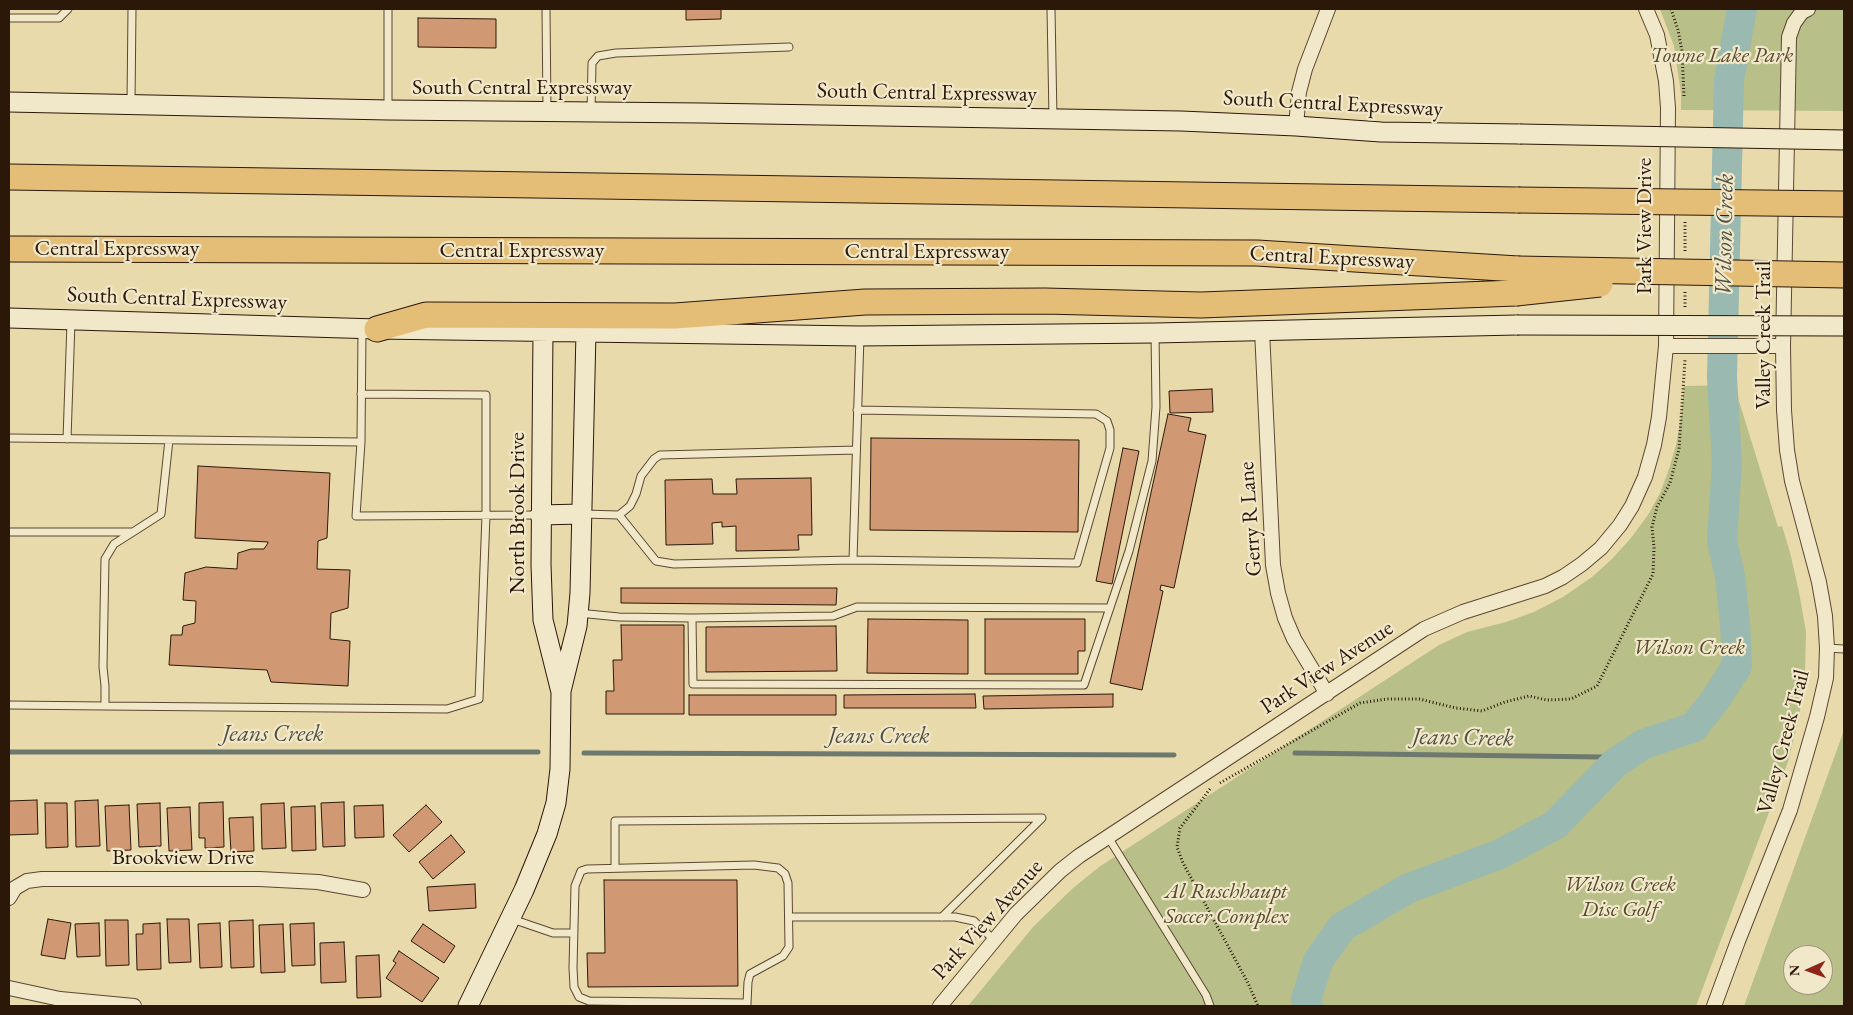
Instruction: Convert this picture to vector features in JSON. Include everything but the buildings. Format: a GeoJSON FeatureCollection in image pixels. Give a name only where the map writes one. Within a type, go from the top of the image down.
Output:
{"type":"FeatureCollection","features":[{"type":"Feature","properties":{"kind":"highway"},"geometry":{"type":"LineString","coordinates":[[9,178],[1844,204]]}},
{"type":"Feature","properties":{"kind":"highway","name":"Central Expressway"},"geometry":{"type":"LineString","coordinates":[[9,249],[1257,254],[1517,281],[1697,273],[1844,275]]}},
{"type":"Feature","properties":{"kind":"highway"},"geometry":{"type":"LineString","coordinates":[[369,329],[426,315],[675,316],[865,302],[1046,301],[1201,305],[1517,281]]}},
{"type":"Feature","properties":{"kind":"main road","name":"South Central Expressway"},"geometry":{"type":"LineString","coordinates":[[9,102],[131,106],[1181,121],[1381,132],[1844,140]]}},
{"type":"Feature","properties":{"kind":"main road","name":"South Central Expressway"},"geometry":{"type":"LineString","coordinates":[[9,318],[369,329],[860,336],[1155,333],[1517,325],[1844,326]]}},
{"type":"Feature","properties":{"kind":"main road","name":"North Brook Drive"},"geometry":{"type":"LineString","coordinates":[[543,331],[540,515],[543,620],[561,692]]}},
{"type":"Feature","properties":{"kind":"main road","name":"North Brook Drive"},"geometry":{"type":"LineString","coordinates":[[468,1006],[524,890],[547,834],[556,803],[560,769],[561,692],[577,626],[580,593],[586,332]]}},
{"type":"Feature","properties":{"kind":"main road"},"geometry":{"type":"LineString","coordinates":[[540,515],[581,514]]}},
{"type":"Feature","properties":{"kind":"street"},"geometry":{"type":"LineString","coordinates":[[1296,126],[1299,92],[1303,77],[1328,9]]}},
{"type":"Feature","properties":{"kind":"street","name":"Park View Drive"},"geometry":{"type":"LineString","coordinates":[[1646,9],[1657,35],[1663,58],[1668,108],[1666,346]]}},
{"type":"Feature","properties":{"kind":"street","name":"Valley Creek Trail"},"geometry":{"type":"LineString","coordinates":[[1714,1006],[1790,810],[1826,678],[1827,648],[1819,582],[1792,481],[1787,450],[1783,346],[1790,37],[1794,23],[1802,12],[1808,9]]}},
{"type":"Feature","properties":{"kind":"street","name":"Gerry R Lane"},"geometry":{"type":"LineString","coordinates":[[1262,330],[1273,565],[1285,618],[1294,639],[1327,694]]}},
{"type":"Feature","properties":{"kind":"street"},"geometry":{"type":"LineString","coordinates":[[1666,346],[1783,346]]}},
{"type":"Feature","properties":{"kind":"street","name":"Park View Avenue"},"geometry":{"type":"LineString","coordinates":[[940,1006],[1016,914],[1060,871],[1108,837],[1424,629],[1464,612],[1545,586],[1582,564],[1601,548],[1620,526],[1632,506],[1645,477],[1659,417],[1666,346]]}},
{"type":"Feature","properties":{"kind":"street","name":"Brookview Drive"},"geometry":{"type":"LineString","coordinates":[[9,898],[15,888],[27,881],[42,879],[259,879],[318,882],[363,890]]}},
{"type":"Feature","properties":{"kind":"street"},"geometry":{"type":"LineString","coordinates":[[9,988],[60,998],[134,1006]]}},
{"type":"Feature","properties":{"kind":"lane"},"geometry":{"type":"LineString","coordinates":[[9,18],[60,18],[68,9]]}},
{"type":"Feature","properties":{"kind":"lane"},"geometry":{"type":"LineString","coordinates":[[131,106],[132,9]]}},
{"type":"Feature","properties":{"kind":"lane"},"geometry":{"type":"LineString","coordinates":[[388,9],[388,110]]}},
{"type":"Feature","properties":{"kind":"lane"},"geometry":{"type":"LineString","coordinates":[[546,9],[547,112]]}},
{"type":"Feature","properties":{"kind":"lane"},"geometry":{"type":"LineString","coordinates":[[1051,9],[1053,119]]}},
{"type":"Feature","properties":{"kind":"lane"},"geometry":{"type":"LineString","coordinates":[[591,112],[592,63],[598,56],[616,53],[789,47]]}},
{"type":"Feature","properties":{"kind":"lane"},"geometry":{"type":"LineString","coordinates":[[67,439],[71,319]]}},
{"type":"Feature","properties":{"kind":"lane"},"geometry":{"type":"LineString","coordinates":[[369,329],[361,394],[361,442],[356,516],[540,515]]}},
{"type":"Feature","properties":{"kind":"lane"},"geometry":{"type":"LineString","coordinates":[[692,618],[693,684],[1084,685],[1129,551],[1152,461],[1156,407],[1155,333]]}},
{"type":"Feature","properties":{"kind":"lane"},"geometry":{"type":"LineString","coordinates":[[853,560],[860,336]]}},
{"type":"Feature","properties":{"kind":"lane"},"geometry":{"type":"LineString","coordinates":[[9,705],[447,709],[479,698],[486,515],[486,395],[361,394]]}},
{"type":"Feature","properties":{"kind":"lane"},"geometry":{"type":"LineString","coordinates":[[619,515],[656,562],[674,564],[853,560],[1077,563],[1110,448],[1110,430],[1107,421],[1096,414],[858,410]]}},
{"type":"Feature","properties":{"kind":"lane"},"geometry":{"type":"LineString","coordinates":[[9,438],[361,442]]}},
{"type":"Feature","properties":{"kind":"lane"},"geometry":{"type":"LineString","coordinates":[[105,706],[106,686],[102,667],[105,559],[114,544],[161,514],[169,440]]}},
{"type":"Feature","properties":{"kind":"lane"},"geometry":{"type":"LineString","coordinates":[[581,514],[619,515],[630,506],[636,494],[641,476],[654,459],[660,455],[856,450]]}},
{"type":"Feature","properties":{"kind":"lane"},"geometry":{"type":"LineString","coordinates":[[9,532],[133,532]]}},
{"type":"Feature","properties":{"kind":"lane"},"geometry":{"type":"LineString","coordinates":[[578,613],[619,617],[692,618],[833,616],[857,607],[1110,608]]}},
{"type":"Feature","properties":{"kind":"lane"},"geometry":{"type":"LineString","coordinates":[[1827,648],[1844,648]]}},
{"type":"Feature","properties":{"kind":"lane"},"geometry":{"type":"LineString","coordinates":[[615,868],[615,821],[1042,818],[942,917]]}},
{"type":"Feature","properties":{"kind":"lane"},"geometry":{"type":"LineString","coordinates":[[1108,837],[1206,995],[1210,1006]]}},
{"type":"Feature","properties":{"kind":"lane"},"geometry":{"type":"LineString","coordinates":[[754,865],[778,868],[785,874],[788,883],[789,917],[788,947],[783,956],[750,974],[747,1004],[589,1001],[580,997],[574,987],[575,886],[578,875],[587,868],[754,865]]}},
{"type":"Feature","properties":{"kind":"lane"},"geometry":{"type":"LineString","coordinates":[[789,917],[955,917],[974,921],[994,940]]}},
{"type":"Feature","properties":{"kind":"lane"},"geometry":{"type":"LineString","coordinates":[[510,918],[553,933],[574,933]]}},
{"type":"Feature","properties":{"kind":"path"},"geometry":{"type":"LineString","coordinates":[[1219,784],[1360,703],[1387,699],[1419,699],[1456,708],[1482,711],[1528,696],[1547,700],[1571,698],[1597,686],[1653,574],[1654,548],[1652,527],[1657,507],[1670,483],[1679,450],[1686,362]]}},
{"type":"Feature","properties":{"kind":"path"},"geometry":{"type":"LineString","coordinates":[[1210,789],[1180,828],[1177,846],[1183,863],[1248,983],[1258,1006]]}},
{"type":"Feature","properties":{"kind":"green space","name":"Towne Lake Park"},"geometry":{"type":"Polygon","coordinates":[[[1660,9],[1844,9],[1844,111],[1681,110],[1681,93],[1674,46],[1660,9]]]}},
{"type":"Feature","properties":{"kind":"green space"},"geometry":{"type":"Polygon","coordinates":[[[1734,385],[1778,527],[1782,526],[1790,552],[1806,632],[1805,672],[1799,718],[1788,762],[1696,1006],[968,1006],[1033,927],[1072,889],[1099,867],[1439,645],[1467,632],[1506,622],[1534,612],[1563,597],[1592,577],[1631,538],[1648,515],[1660,493],[1676,445],[1684,386],[1734,385]]]}},
{"type":"Feature","properties":{"kind":"green space"},"geometry":{"type":"Polygon","coordinates":[[[1843,733],[1844,733],[1844,1006],[1744,1006],[1843,733]]]}},
{"type":"Feature","properties":{"kind":"waterway","name":"Wilson Creek"},"geometry":{"type":"LineString","coordinates":[[1308,1006],[1306,1000],[1318,961],[1342,927],[1407,889],[1500,854],[1555,825],[1615,763],[1644,744],[1694,727],[1715,700],[1737,666],[1730,576],[1722,541],[1727,462],[1722,377],[1729,80],[1742,9]]}},
{"type":"Feature","properties":{"kind":"waterway","name":"Jeans Creek"},"geometry":{"type":"LineString","coordinates":[[9,752],[538,752]]}},
{"type":"Feature","properties":{"kind":"waterway","name":"Jeans Creek"},"geometry":{"type":"LineString","coordinates":[[584,753],[1174,755]]}},
{"type":"Feature","properties":{"kind":"waterway","name":"Jeans Creek"},"geometry":{"type":"LineString","coordinates":[[1295,753],[1602,757],[1629,754]]}},
{"type":"Feature","properties":{"kind":"park label","name":"Wilson Creek Disc Golf"},"geometry":{"type":"Point","coordinates":[1620,898]}},
{"type":"Feature","properties":{"kind":"park label","name":"Al Ruschhaupt Soccer Complex"},"geometry":{"type":"Point","coordinates":[1226,904]}}]}
